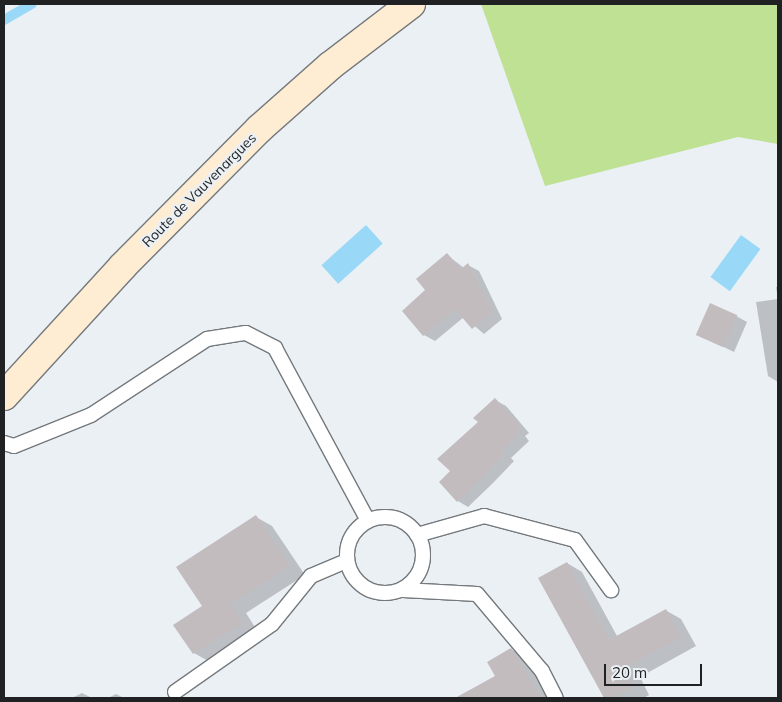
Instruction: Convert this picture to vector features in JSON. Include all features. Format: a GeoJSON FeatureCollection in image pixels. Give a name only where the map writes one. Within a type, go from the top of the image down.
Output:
{"type":"FeatureCollection","features":[{"type":"Feature","properties":{"kind":"main road","name":"Route de Vauvenargues"},"geometry":{"type":"LineString","coordinates":[[4,396],[122,266],[259,129],[330,66],[412,4]]}},
{"type":"Feature","properties":{"kind":"lane"},"geometry":{"type":"LineString","coordinates":[[4,443],[14,446],[91,415],[207,339],[246,333],[275,348],[367,520]]}},
{"type":"Feature","properties":{"kind":"lane"},"geometry":{"type":"LineString","coordinates":[[403,590],[420,573],[424,548],[418,536],[413,527],[391,516],[367,520],[350,537],[346,561],[357,583],[379,594],[403,590],[477,594],[542,671],[556,698]]}},
{"type":"Feature","properties":{"kind":"lane"},"geometry":{"type":"LineString","coordinates":[[418,536],[484,516],[575,540],[611,590]]}},
{"type":"Feature","properties":{"kind":"lane"},"geometry":{"type":"LineString","coordinates":[[175,692],[272,624],[311,576],[346,561]]}},
{"type":"Feature","properties":{"kind":"green space"},"geometry":{"type":"Polygon","coordinates":[[[481,4],[778,4],[778,144],[738,137],[545,186],[481,4]]]}},
{"type":"Feature","properties":{"kind":"water"},"geometry":{"type":"Polygon","coordinates":[[[366,225],[383,244],[338,284],[321,265],[366,225]]]}},
{"type":"Feature","properties":{"kind":"water"},"geometry":{"type":"Polygon","coordinates":[[[741,235],[760,249],[730,291],[710,277],[741,235]]]}},
{"type":"Feature","properties":{"kind":"building"},"geometry":{"type":"Polygon","coordinates":[[[447,253],[461,269],[468,263],[492,313],[472,329],[455,309],[423,336],[402,311],[425,290],[416,279],[447,253]]]}},
{"type":"Feature","properties":{"kind":"building"},"geometry":{"type":"Polygon","coordinates":[[[710,303],[737,315],[723,347],[696,335],[710,303]]]}},
{"type":"Feature","properties":{"kind":"building"},"geometry":{"type":"Polygon","coordinates":[[[495,398],[520,426],[515,430],[519,434],[501,451],[504,454],[484,476],[457,502],[439,482],[450,471],[437,459],[478,422],[473,418],[495,398]]]}},
{"type":"Feature","properties":{"kind":"building"},"geometry":{"type":"Polygon","coordinates":[[[256,515],[290,566],[231,604],[243,623],[193,654],[173,625],[202,606],[176,567],[256,515]]]}},
{"type":"Feature","properties":{"kind":"building"},"geometry":{"type":"Polygon","coordinates":[[[567,562],[609,640],[666,609],[681,637],[625,668],[635,686],[613,698],[604,698],[538,578],[567,562]]]}},
{"type":"Feature","properties":{"kind":"building"},"geometry":{"type":"Polygon","coordinates":[[[511,648],[541,698],[455,698],[495,676],[487,662],[511,648]]]}},
{"type":"Feature","properties":{"kind":"waterway"},"geometry":{"type":"LineString","coordinates":[[4,20],[32,4]]}}]}
